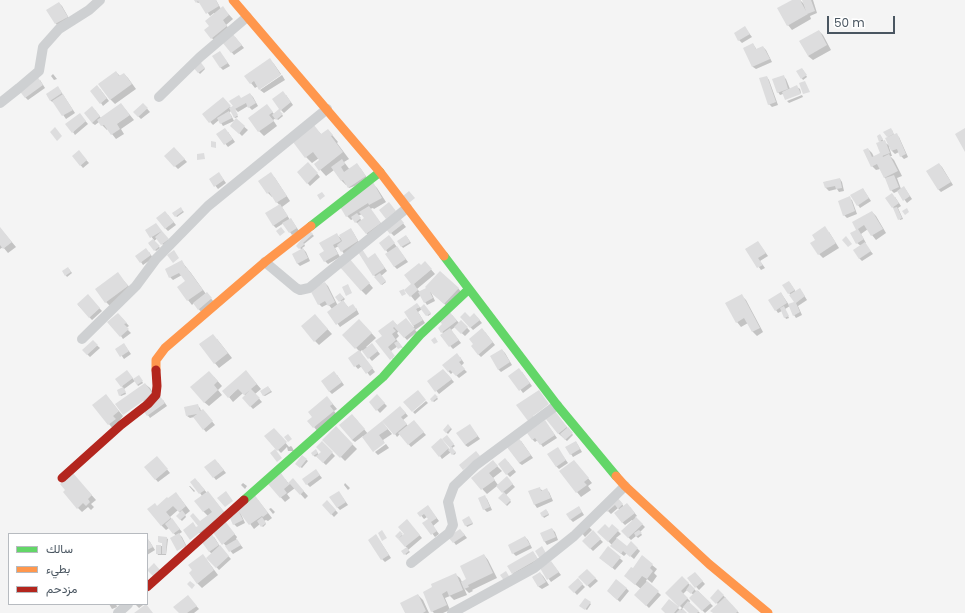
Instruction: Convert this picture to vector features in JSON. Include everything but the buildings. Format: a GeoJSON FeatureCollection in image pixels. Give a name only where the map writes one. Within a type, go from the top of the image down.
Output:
{"type":"FeatureCollection","features":[{"type":"Feature","properties":{"kind":"street"},"geometry":{"type":"LineString","coordinates":[[0,103],[39,71],[43,47],[59,29],[89,10],[100,0]]}},
{"type":"Feature","properties":{"kind":"street"},"geometry":{"type":"LineString","coordinates":[[233,0],[380,172],[557,405],[625,486],[709,564],[768,613]]}},
{"type":"Feature","properties":{"kind":"street"},"geometry":{"type":"LineString","coordinates":[[160,97],[200,57],[247,17]]}},
{"type":"Feature","properties":{"kind":"street"},"geometry":{"type":"LineString","coordinates":[[82,339],[136,286],[156,259],[208,206],[327,110]]}},
{"type":"Feature","properties":{"kind":"street"},"geometry":{"type":"LineString","coordinates":[[62,478],[121,425],[148,404],[156,395],[156,360],[165,348],[265,262],[380,172]]}},
{"type":"Feature","properties":{"kind":"street"},"geometry":{"type":"LineString","coordinates":[[265,262],[296,288],[300,290],[309,288],[407,208]]}},
{"type":"Feature","properties":{"kind":"street"},"geometry":{"type":"LineString","coordinates":[[148,586],[383,377],[420,336],[469,289]]}},
{"type":"Feature","properties":{"kind":"street"},"geometry":{"type":"LineString","coordinates":[[411,563],[449,533],[453,525],[448,502],[454,486],[476,465],[557,405]]}},
{"type":"Feature","properties":{"kind":"street"},"geometry":{"type":"LineString","coordinates":[[452,613],[534,568],[574,536],[625,486]]}},
{"type":"Feature","properties":{"kind":"street"},"geometry":{"type":"LineString","coordinates":[[118,613],[127,605]]}},
{"type":"Feature","properties":{"kind":"traffic: fast"},"geometry":{"type":"LineString","coordinates":[[311,226],[380,172]]}},
{"type":"Feature","properties":{"kind":"traffic: fast"},"geometry":{"type":"LineString","coordinates":[[444,256],[557,405],[616,476]]}},
{"type":"Feature","properties":{"kind":"traffic: fast"},"geometry":{"type":"LineString","coordinates":[[244,500],[383,377],[420,335],[469,289]]}},
{"type":"Feature","properties":{"kind":"traffic: slow"},"geometry":{"type":"LineString","coordinates":[[233,0],[380,172],[444,256]]}},
{"type":"Feature","properties":{"kind":"traffic: slow"},"geometry":{"type":"LineString","coordinates":[[156,370],[156,360],[165,348],[265,262],[311,226]]}},
{"type":"Feature","properties":{"kind":"traffic: slow"},"geometry":{"type":"LineString","coordinates":[[616,476],[709,564],[768,613]]}},
{"type":"Feature","properties":{"kind":"traffic: jam"},"geometry":{"type":"LineString","coordinates":[[62,478],[121,425],[148,404],[156,395],[156,370]]}},
{"type":"Feature","properties":{"kind":"traffic: jam"},"geometry":{"type":"LineString","coordinates":[[148,586],[244,500]]}}]}
